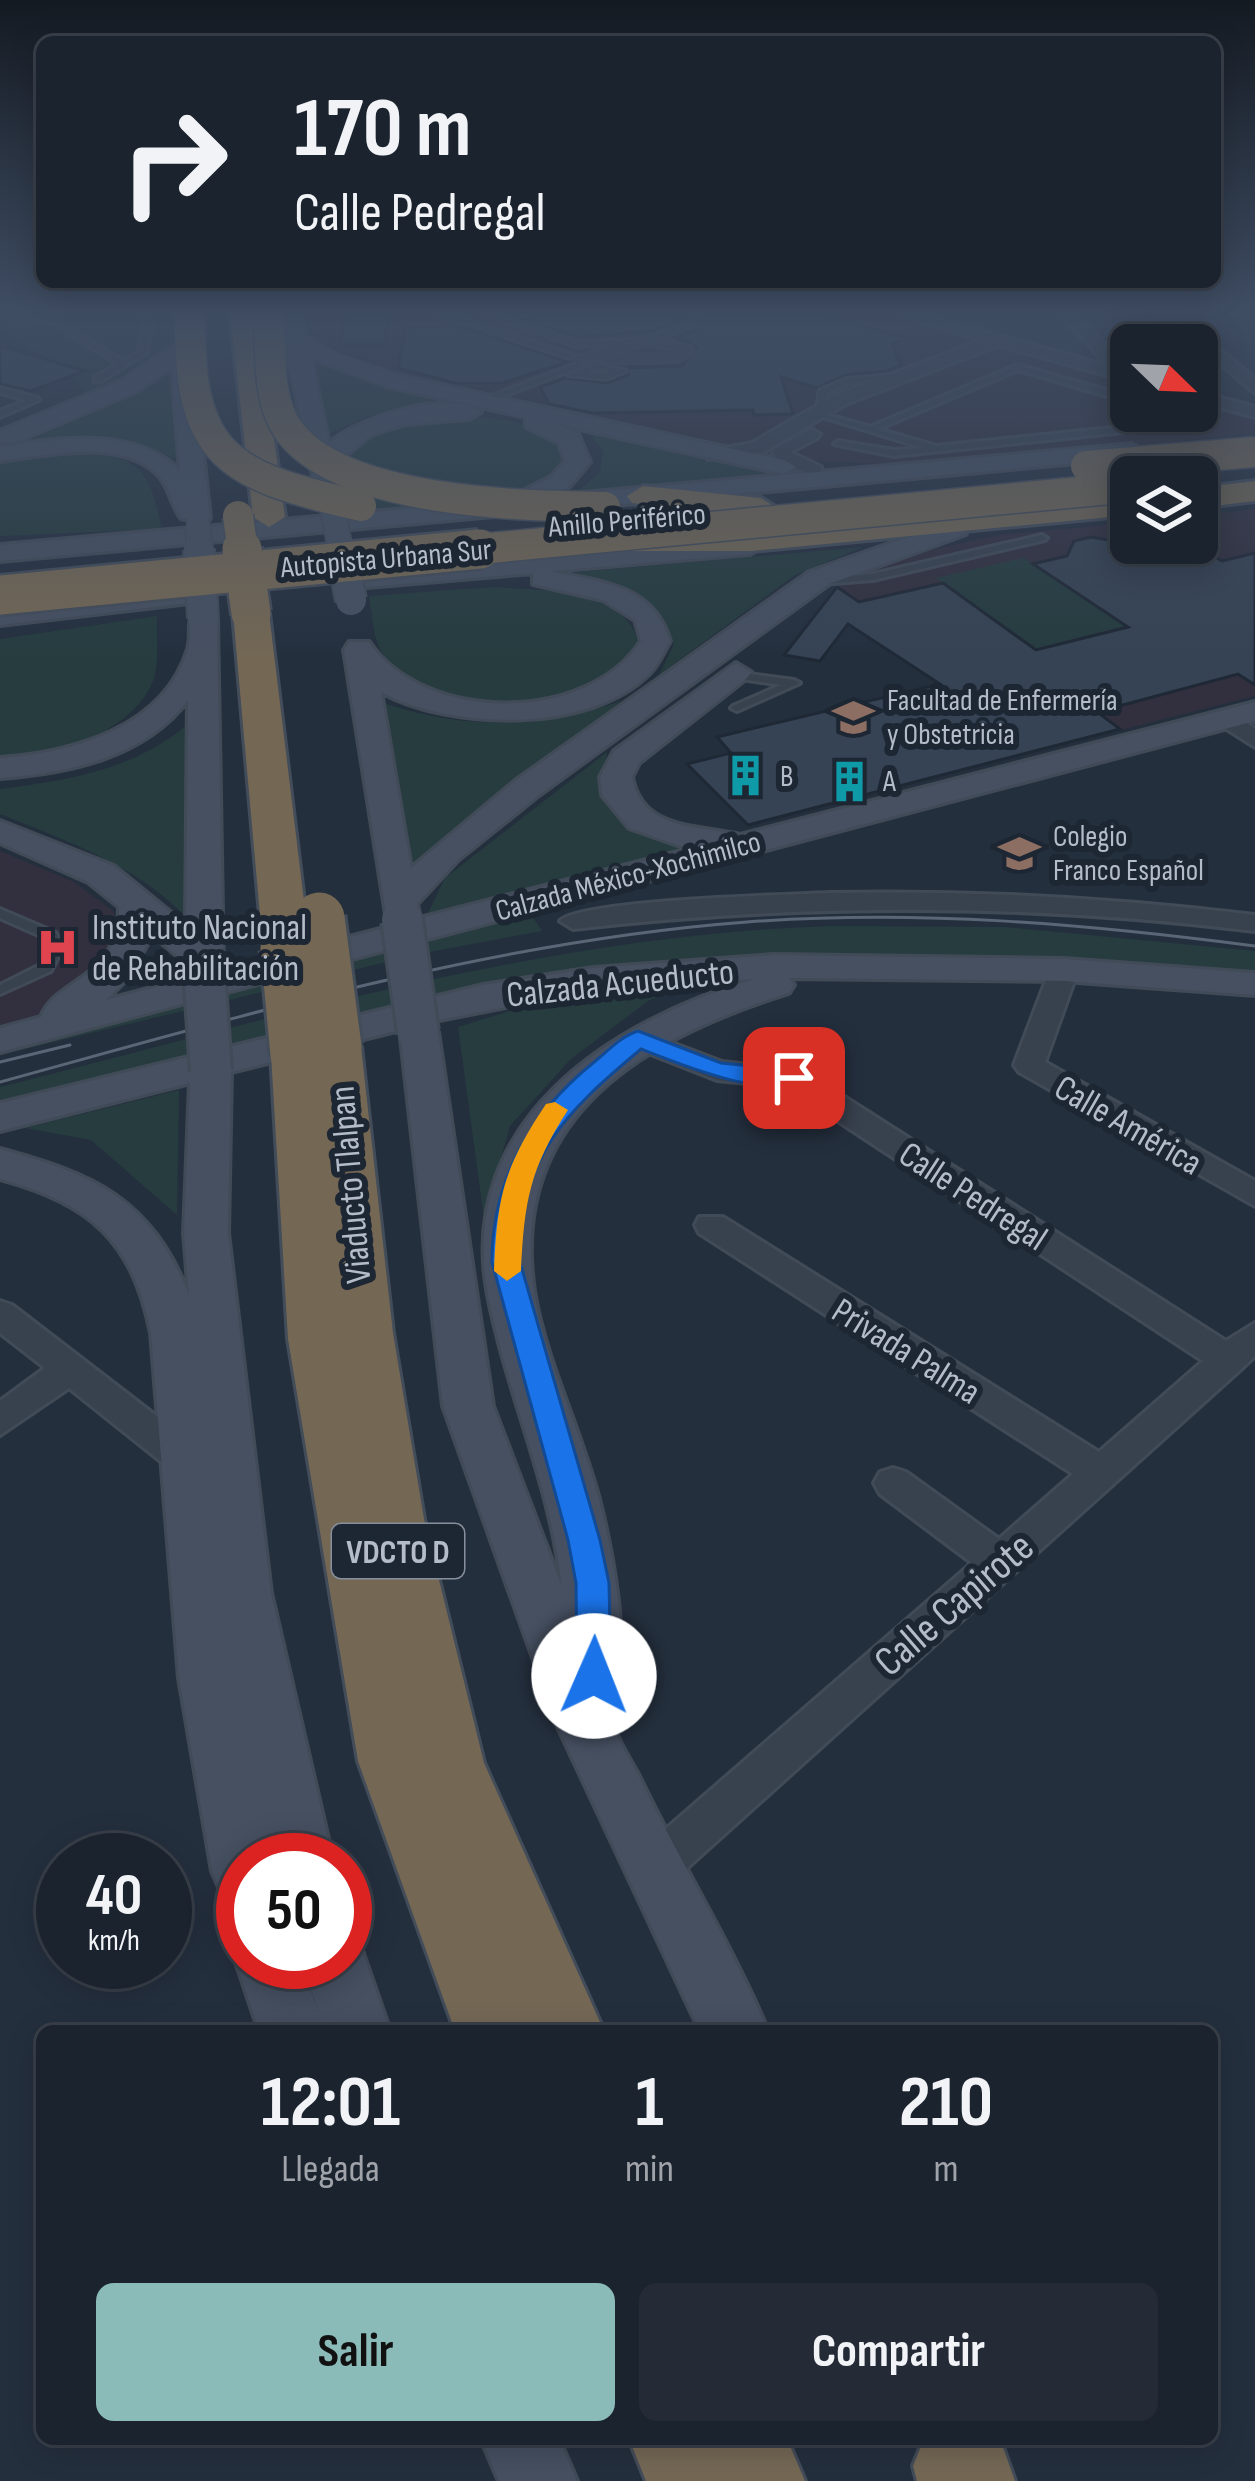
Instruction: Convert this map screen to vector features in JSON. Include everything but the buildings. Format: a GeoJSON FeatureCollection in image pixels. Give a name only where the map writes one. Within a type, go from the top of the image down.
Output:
{"type":"FeatureCollection","features":[{"type":"Feature","properties":{"kind":"highway"},"geometry":{"type":"LineString","coordinates":[[207,429],[264,475],[360,506],[532,530],[704,543],[1110,509]]}},
{"type":"Feature","properties":{"kind":"highway","name":"Viaducto Tlalpan"},"geometry":{"type":"LineString","coordinates":[[239,429],[266,611],[316,1051],[391,1519],[447,1763],[559,2025]]}},
{"type":"Feature","properties":{"kind":"highway","name":"Viaducto Tlalpan"},"geometry":{"type":"LineString","coordinates":[[249,429],[253,516]]}},
{"type":"Feature","properties":{"kind":"highway"},"geometry":{"type":"LineString","coordinates":[[290,429],[302,446],[334,465],[374,479],[504,502],[668,504],[1255,452]]}},
{"type":"Feature","properties":{"kind":"highway"},"geometry":{"type":"LineString","coordinates":[[1195,446],[1255,452]]}},
{"type":"Feature","properties":{"kind":"highway","name":"Autopista Urbana Sur"},"geometry":{"type":"LineString","coordinates":[[1218,460],[1255,452]]}},
{"type":"Feature","properties":{"kind":"highway","name":"Anillo Periférico"},"geometry":{"type":"LineString","coordinates":[[0,583],[761,508],[1255,452]]}},
{"type":"Feature","properties":{"kind":"highway"},"geometry":{"type":"LineString","coordinates":[[1218,482],[1255,478]]}},
{"type":"Feature","properties":{"kind":"highway","name":"Autopista Urbana Sur"},"geometry":{"type":"LineString","coordinates":[[0,583],[1110,479]]}},
{"type":"Feature","properties":{"kind":"highway","name":"Anillo Periférico"},"geometry":{"type":"LineString","coordinates":[[0,598],[1110,492]]}},
{"type":"Feature","properties":{"kind":"highway"},"geometry":{"type":"LineString","coordinates":[[1218,498],[1255,494]]}},
{"type":"Feature","properties":{"kind":"highway"},"geometry":{"type":"LineString","coordinates":[[643,496],[761,508]]}},
{"type":"Feature","properties":{"kind":"highway","name":"Viaducto Tlalpan"},"geometry":{"type":"LineString","coordinates":[[316,1051],[318,1339],[395,1761],[495,2025]]}},
{"type":"Feature","properties":{"kind":"highway"},"geometry":{"type":"LineString","coordinates":[[679,2445],[695,2481]]}},
{"type":"Feature","properties":{"kind":"highway"},"geometry":{"type":"LineString","coordinates":[[740,2445],[756,2481]]}},
{"type":"Feature","properties":{"kind":"main road"},"geometry":{"type":"LineString","coordinates":[[189,429],[198,522],[204,965],[211,1071],[206,1233],[244,1593],[296,1833]]}},
{"type":"Feature","properties":{"kind":"main road"},"geometry":{"type":"LineString","coordinates":[[308,429],[333,511],[352,606],[418,1032],[468,1406],[586,1725],[652,1870],[732,2025]]}},
{"type":"Feature","properties":{"kind":"main road"},"geometry":{"type":"LineString","coordinates":[[322,476],[329,458],[357,434],[375,429]]}},
{"type":"Feature","properties":{"kind":"main road"},"geometry":{"type":"LineString","coordinates":[[491,509],[569,475],[578,462],[575,445],[552,429]]}},
{"type":"Feature","properties":{"kind":"main road"},"geometry":{"type":"LineString","coordinates":[[600,429],[714,455],[877,475]]}},
{"type":"Feature","properties":{"kind":"main road"},"geometry":{"type":"LineString","coordinates":[[7,551],[1195,446]]}},
{"type":"Feature","properties":{"kind":"main road"},"geometry":{"type":"LineString","coordinates":[[0,454],[61,447],[150,458],[175,478],[181,503],[198,522]]}},
{"type":"Feature","properties":{"kind":"main road"},"geometry":{"type":"LineString","coordinates":[[0,630],[199,620],[445,572],[957,528],[1110,510]]}},
{"type":"Feature","properties":{"kind":"main road"},"geometry":{"type":"LineString","coordinates":[[400,911],[446,853],[527,788],[812,583],[864,557],[957,528]]}},
{"type":"Feature","properties":{"kind":"main road"},"geometry":{"type":"LineString","coordinates":[[358,648],[381,679],[410,694],[497,713],[557,709],[596,698],[626,681],[652,654],[656,636],[650,618],[620,596],[562,580],[445,572]]}},
{"type":"Feature","properties":{"kind":"main road"},"geometry":{"type":"LineString","coordinates":[[762,841],[702,841],[665,832],[626,808],[616,788],[625,758],[782,631],[812,583]]}},
{"type":"Feature","properties":{"kind":"main road"},"geometry":{"type":"LineString","coordinates":[[0,616],[199,620]]}},
{"type":"Feature","properties":{"kind":"main road"},"geometry":{"type":"LineString","coordinates":[[0,768],[82,757],[132,735],[173,700],[199,620]]}},
{"type":"Feature","properties":{"kind":"main road","name":"Calzada México-Xochimilco"},"geometry":{"type":"LineString","coordinates":[[12,1036],[762,841],[1245,724]]}},
{"type":"Feature","properties":{"kind":"main road"},"geometry":{"type":"LineString","coordinates":[[0,831],[81,863],[137,898],[204,965]]}},
{"type":"Feature","properties":{"kind":"main road"},"geometry":{"type":"LineString","coordinates":[[12,1036],[73,1007],[109,976],[137,928],[137,898]]}},
{"type":"Feature","properties":{"kind":"main road"},"geometry":{"type":"LineString","coordinates":[[586,1725],[594,1676],[593,1583],[511,1293],[506,1231],[519,1172],[545,1123],[583,1080],[638,1039],[712,1003],[858,968]]}},
{"type":"Feature","properties":{"kind":"main road","name":"Calzada Acueducto"},"geometry":{"type":"LineString","coordinates":[[0,1117],[483,997],[593,980],[721,969],[858,968],[1064,970],[1255,984]]}},
{"type":"Feature","properties":{"kind":"main road"},"geometry":{"type":"LineString","coordinates":[[0,1164],[76,1190],[125,1219],[141,1239],[171,1307],[207,1678],[236,1833]]}},
{"type":"Feature","properties":{"kind":"main road"},"geometry":{"type":"LineString","coordinates":[[277,1989],[290,2025]]}},
{"type":"Feature","properties":{"kind":"main road"},"geometry":{"type":"LineString","coordinates":[[343,1989],[355,2025]]}},
{"type":"Feature","properties":{"kind":"main road"},"geometry":{"type":"LineString","coordinates":[[523,2445],[538,2481]]}},
{"type":"Feature","properties":{"kind":"street"},"geometry":{"type":"LineString","coordinates":[[714,455],[757,448],[794,429]]}},
{"type":"Feature","properties":{"kind":"street"},"geometry":{"type":"LineString","coordinates":[[815,471],[783,458],[781,450],[825,429]]}},
{"type":"Feature","properties":{"kind":"street","name":"Calzada Acueducto"},"geometry":{"type":"LineString","coordinates":[[573,921],[738,903],[916,897],[1108,906],[1255,923]]}},
{"type":"Feature","properties":{"kind":"street","name":"Calle América"},"geometry":{"type":"LineString","coordinates":[[1064,970],[1029,1060],[1033,1069],[1255,1196]]}},
{"type":"Feature","properties":{"kind":"street","name":"Calle Pedregal"},"geometry":{"type":"LineString","coordinates":[[638,1039],[717,1071],[794,1078],[1242,1348]]}},
{"type":"Feature","properties":{"kind":"street","name":"Privada Palma"},"geometry":{"type":"LineString","coordinates":[[711,1226],[1102,1474]]}},
{"type":"Feature","properties":{"kind":"street"},"geometry":{"type":"LineString","coordinates":[[0,1314],[186,1460]]}},
{"type":"Feature","properties":{"kind":"street","name":"Calle Capirote"},"geometry":{"type":"LineString","coordinates":[[652,1870],[1242,1348]]}},
{"type":"Feature","properties":{"kind":"street"},"geometry":{"type":"LineString","coordinates":[[0,1420],[68,1370]]}},
{"type":"Feature","properties":{"kind":"street"},"geometry":{"type":"LineString","coordinates":[[893,1483],[999,1561]]}},
{"type":"Feature","properties":{"kind":"lane"},"geometry":{"type":"LineString","coordinates":[[872,429],[936,449]]}},
{"type":"Feature","properties":{"kind":"lane"},"geometry":{"type":"LineString","coordinates":[[838,443],[894,453],[1110,431]]}},
{"type":"Feature","properties":{"kind":"lane"},"geometry":{"type":"LineString","coordinates":[[812,583],[873,577],[1042,538]]}},
{"type":"Feature","properties":{"kind":"lane"},"geometry":{"type":"LineString","coordinates":[[733,675],[794,683],[737,708]]}},
{"type":"Feature","properties":{"kind":"lane"},"geometry":{"type":"LineString","coordinates":[[0,913],[51,936],[55,949],[46,968],[0,990]]}},
{"type":"Feature","properties":{"kind":"shaded area"},"geometry":{"type":"Polygon","coordinates":[[[645,429],[1255,429],[1255,434],[925,465],[771,460],[645,429]]]}},
{"type":"Feature","properties":{"kind":"shaded area"},"geometry":{"type":"Polygon","coordinates":[[[1255,509],[1255,696],[1061,745],[838,586],[900,557],[999,535],[1110,525],[1110,564],[1218,564],[1218,513],[1255,509]]]}},
{"type":"Feature","properties":{"kind":"shaded area","name":"Instituto Nacional de Rehabilitación"},"geometry":{"type":"Polygon","coordinates":[[[0,851],[74,882],[113,911],[121,932],[110,961],[81,990],[37,1015],[0,1025],[0,851]]]}},
{"type":"Feature","properties":{"kind":"green space"},"geometry":{"type":"Polygon","coordinates":[[[47,429],[178,429],[183,462],[138,447],[93,440],[0,448],[47,429]]]}},
{"type":"Feature","properties":{"kind":"green space"},"geometry":{"type":"Polygon","coordinates":[[[314,429],[340,429],[315,440],[314,429]]]}},
{"type":"Feature","properties":{"kind":"green space"},"geometry":{"type":"Polygon","coordinates":[[[386,429],[538,429],[559,447],[563,460],[549,476],[499,496],[355,512],[346,454],[386,429]]]}},
{"type":"Feature","properties":{"kind":"green space"},"geometry":{"type":"Polygon","coordinates":[[[589,433],[780,475],[576,493],[600,472],[603,451],[589,433]]]}},
{"type":"Feature","properties":{"kind":"green space"},"geometry":{"type":"Polygon","coordinates":[[[62,453],[106,456],[133,465],[150,487],[162,529],[0,536],[0,461],[62,453]]]}},
{"type":"Feature","properties":{"kind":"green space"},"geometry":{"type":"Polygon","coordinates":[[[863,547],[795,575],[659,675],[674,644],[658,614],[618,587],[568,573],[863,547]]]}},
{"type":"Feature","properties":{"kind":"green space"},"geometry":{"type":"Polygon","coordinates":[[[1024,558],[1128,627],[1036,650],[936,578],[1024,558]]]}},
{"type":"Feature","properties":{"kind":"green space"},"geometry":{"type":"Polygon","coordinates":[[[493,587],[578,595],[599,602],[631,625],[639,644],[609,680],[585,691],[522,701],[455,695],[424,685],[399,671],[381,651],[369,596],[493,587]]]}},
{"type":"Feature","properties":{"kind":"green space"},"geometry":{"type":"Polygon","coordinates":[[[157,616],[153,681],[127,716],[65,747],[0,758],[0,639],[157,616]]]}},
{"type":"Feature","properties":{"kind":"green space"},"geometry":{"type":"Polygon","coordinates":[[[623,700],[413,864],[386,704],[446,718],[505,723],[564,717],[623,700]]]}},
{"type":"Feature","properties":{"kind":"green space"},"geometry":{"type":"Polygon","coordinates":[[[189,723],[186,917],[123,869],[0,814],[0,789],[75,777],[124,762],[189,723]]]}},
{"type":"Feature","properties":{"kind":"green space"},"geometry":{"type":"Polygon","coordinates":[[[607,752],[605,786],[616,814],[659,835],[707,846],[425,919],[445,878],[607,752]]]}},
{"type":"Feature","properties":{"kind":"green space"},"geometry":{"type":"Polygon","coordinates":[[[526,907],[542,931],[424,953],[0,1055],[0,1044],[526,907]]]}},
{"type":"Feature","properties":{"kind":"green space"},"geometry":{"type":"Polygon","coordinates":[[[832,926],[1005,927],[1255,951],[1255,979],[589,976],[0,1111],[0,1087],[412,984],[620,945],[832,926]]]}},
{"type":"Feature","properties":{"kind":"green space"},"geometry":{"type":"Polygon","coordinates":[[[721,968],[648,1001],[571,1059],[510,1126],[484,1218],[458,1027],[594,985],[721,968]]]}},
{"type":"Feature","properties":{"kind":"green space"},"geometry":{"type":"Polygon","coordinates":[[[179,1090],[177,1215],[91,1140],[25,1128],[179,1090]]]}},
{"type":"Feature","properties":{"kind":"tram line"},"geometry":{"type":"LineString","coordinates":[[0,1082],[370,984],[464,963],[652,932],[811,918],[938,918],[1065,925],[1255,946]]}},
{"type":"Feature","properties":{"kind":"tram line"},"geometry":{"type":"LineString","coordinates":[[0,1062],[70,1045]]}},
{"type":"Feature","properties":{"kind":"slow traffic"},"geometry":{"type":"LineString","coordinates":[[507,1271],[510,1201],[530,1147],[555,1110]]}},
{"type":"Feature","properties":{"kind":"place","name":"Facultad de Enfermería y Obstetricia"},"geometry":{"type":"Point","coordinates":[853,717]}},
{"type":"Feature","properties":{"kind":"place","name":"B"},"geometry":{"type":"Point","coordinates":[746,776]}},
{"type":"Feature","properties":{"kind":"place","name":"A"},"geometry":{"type":"Point","coordinates":[849,781]}},
{"type":"Feature","properties":{"kind":"place","name":"Colegio Franco Español"},"geometry":{"type":"Point","coordinates":[1019,853]}},
{"type":"Feature","properties":{"kind":"place","name":"Instituto Nacional de Rehabilitación"},"geometry":{"type":"Point","coordinates":[58,947]}},
{"type":"Feature","properties":{"kind":"route"},"geometry":{"type":"LineString","coordinates":[[594,1676],[593,1583],[584,1540],[506,1262],[510,1201],[519,1172],[530,1147],[563,1101],[638,1039],[717,1071],[794,1078]]}}]}
